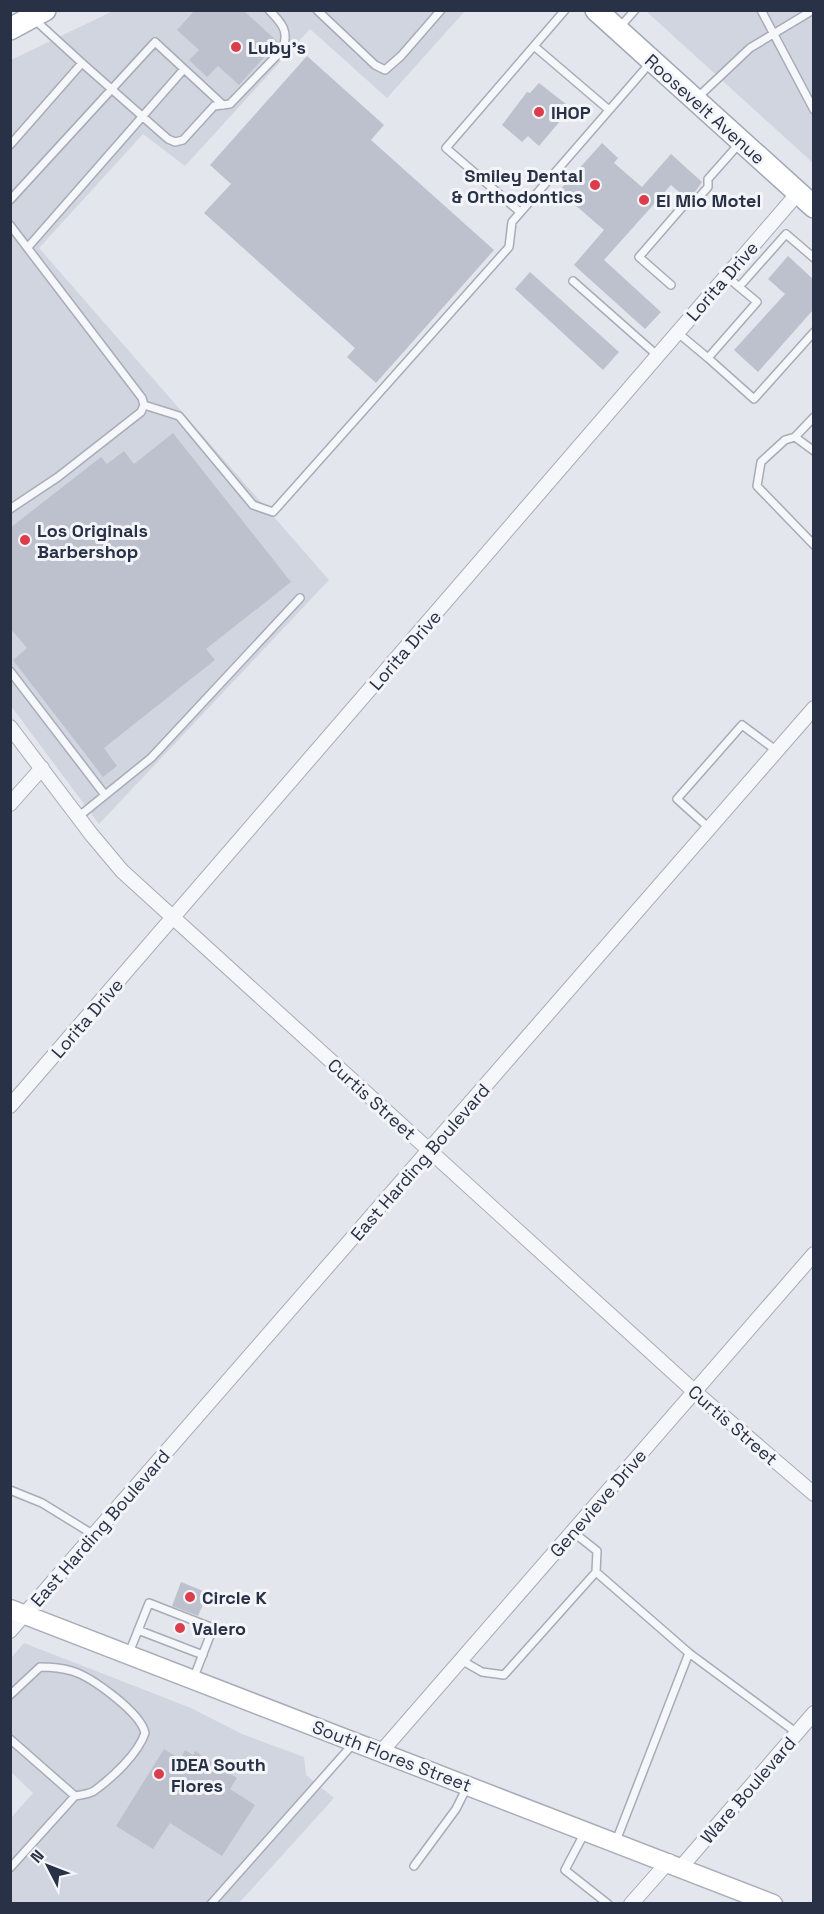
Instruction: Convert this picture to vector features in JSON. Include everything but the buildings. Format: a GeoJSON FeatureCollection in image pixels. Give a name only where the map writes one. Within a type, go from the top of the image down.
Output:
{"type":"FeatureCollection","features":[{"type":"Feature","properties":{"kind":"main road","name":"Roosevelt Avenue"},"geometry":{"type":"LineString","coordinates":[[596,10],[806,200]]}},
{"type":"Feature","properties":{"kind":"main road","name":"South Flores Street"},"geometry":{"type":"LineString","coordinates":[[18,1612],[616,1841],[773,1904]]}},
{"type":"Feature","properties":{"kind":"street","name":"Lorita Drive"},"geometry":{"type":"LineString","coordinates":[[10,1106],[726,276],[806,200]]}},
{"type":"Feature","properties":{"kind":"street","name":"East Harding Boulevard"},"geometry":{"type":"LineString","coordinates":[[10,1631],[18,1612],[94,1535],[430,1152],[813,708]]}},
{"type":"Feature","properties":{"kind":"street","name":"Curtis Street"},"geometry":{"type":"LineString","coordinates":[[10,727],[122,871],[695,1392],[813,1494]]}},
{"type":"Feature","properties":{"kind":"street"},"geometry":{"type":"LineString","coordinates":[[10,804],[42,768]]}},
{"type":"Feature","properties":{"kind":"street","name":"Genevieve Drive"},"geometry":{"type":"LineString","coordinates":[[381,1752],[813,1254]]}},
{"type":"Feature","properties":{"kind":"street","name":"Ware Boulevard"},"geometry":{"type":"LineString","coordinates":[[631,1904],[675,1864],[813,1713]]}},
{"type":"Feature","properties":{"kind":"lane"},"geometry":{"type":"LineString","coordinates":[[27,18],[168,139],[175,142],[183,140],[214,106],[230,104],[282,50],[287,39],[283,24],[269,10]]}},
{"type":"Feature","properties":{"kind":"lane"},"geometry":{"type":"LineString","coordinates":[[317,10],[375,65],[385,70],[401,56],[441,10]]}},
{"type":"Feature","properties":{"kind":"lane"},"geometry":{"type":"LineString","coordinates":[[520,212],[446,148],[565,10]]}},
{"type":"Feature","properties":{"kind":"lane"},"geometry":{"type":"LineString","coordinates":[[618,30],[635,10]]}},
{"type":"Feature","properties":{"kind":"lane"},"geometry":{"type":"LineString","coordinates":[[761,10],[813,110]]}},
{"type":"Feature","properties":{"kind":"lane"},"geometry":{"type":"LineString","coordinates":[[695,100],[750,48],[813,10]]}},
{"type":"Feature","properties":{"kind":"lane"},"geometry":{"type":"LineString","coordinates":[[10,200],[113,91],[155,42],[223,105]]}},
{"type":"Feature","properties":{"kind":"lane"},"geometry":{"type":"LineString","coordinates":[[534,46],[609,110]]}},
{"type":"Feature","properties":{"kind":"lane"},"geometry":{"type":"LineString","coordinates":[[144,405],[179,416],[253,505],[273,512],[509,247],[512,222],[651,61]]}},
{"type":"Feature","properties":{"kind":"lane"},"geometry":{"type":"LineString","coordinates":[[10,145],[82,63]]}},
{"type":"Feature","properties":{"kind":"lane"},"geometry":{"type":"LineString","coordinates":[[29,246],[184,69]]}},
{"type":"Feature","properties":{"kind":"lane"},"geometry":{"type":"LineString","coordinates":[[670,285],[639,257],[684,201],[693,204],[708,188],[704,180],[741,141]]}},
{"type":"Feature","properties":{"kind":"lane"},"geometry":{"type":"LineString","coordinates":[[10,509],[76,463],[141,412],[144,405],[142,398],[29,246],[12,230]]}},
{"type":"Feature","properties":{"kind":"lane"},"geometry":{"type":"LineString","coordinates":[[739,287],[786,234],[813,258]]}},
{"type":"Feature","properties":{"kind":"lane"},"geometry":{"type":"LineString","coordinates":[[708,358],[758,302],[726,276]]}},
{"type":"Feature","properties":{"kind":"lane"},"geometry":{"type":"LineString","coordinates":[[573,281],[658,356]]}},
{"type":"Feature","properties":{"kind":"lane"},"geometry":{"type":"LineString","coordinates":[[678,333],[754,399],[813,332]]}},
{"type":"Feature","properties":{"kind":"lane"},"geometry":{"type":"LineString","coordinates":[[813,417],[795,437],[786,440],[761,462],[757,486],[813,545]]}},
{"type":"Feature","properties":{"kind":"lane"},"geometry":{"type":"LineString","coordinates":[[795,437],[813,451]]}},
{"type":"Feature","properties":{"kind":"lane"},"geometry":{"type":"LineString","coordinates":[[78,817],[151,758],[300,598]]}},
{"type":"Feature","properties":{"kind":"lane"},"geometry":{"type":"LineString","coordinates":[[10,671],[105,795]]}},
{"type":"Feature","properties":{"kind":"lane"},"geometry":{"type":"LineString","coordinates":[[710,828],[677,800],[728,741],[742,725],[777,751]]}},
{"type":"Feature","properties":{"kind":"lane"},"geometry":{"type":"LineString","coordinates":[[10,1490],[42,1503],[94,1535]]}},
{"type":"Feature","properties":{"kind":"lane"},"geometry":{"type":"LineString","coordinates":[[461,1660],[482,1672],[504,1675],[596,1572],[597,1551],[573,1532]]}},
{"type":"Feature","properties":{"kind":"lane"},"geometry":{"type":"LineString","coordinates":[[596,1572],[689,1653],[797,1733]]}},
{"type":"Feature","properties":{"kind":"lane"},"geometry":{"type":"LineString","coordinates":[[128,1655],[149,1603],[213,1628],[193,1680]]}},
{"type":"Feature","properties":{"kind":"lane"},"geometry":{"type":"LineString","coordinates":[[138,1630],[203,1655]]}},
{"type":"Feature","properties":{"kind":"lane"},"geometry":{"type":"LineString","coordinates":[[616,1841],[689,1653]]}},
{"type":"Feature","properties":{"kind":"lane"},"geometry":{"type":"LineString","coordinates":[[10,1695],[40,1667],[73,1671],[98,1684],[144,1727],[146,1733],[142,1743],[111,1776],[92,1792],[75,1796],[10,1868]]}},
{"type":"Feature","properties":{"kind":"lane"},"geometry":{"type":"LineString","coordinates":[[10,1739],[75,1796]]}},
{"type":"Feature","properties":{"kind":"lane"},"geometry":{"type":"LineString","coordinates":[[211,1904],[354,1742]]}},
{"type":"Feature","properties":{"kind":"lane"},"geometry":{"type":"LineString","coordinates":[[414,1866],[456,1809],[468,1785]]}},
{"type":"Feature","properties":{"kind":"lane"},"geometry":{"type":"LineString","coordinates":[[586,1830],[565,1870],[608,1904]]}},
{"type":"Feature","properties":{"kind":"shaded area"},"geometry":{"type":"Polygon","coordinates":[[[113,11],[465,11],[387,98],[310,29],[185,166],[143,134],[39,248],[329,580],[99,824],[11,706],[11,60],[113,11]]]}},
{"type":"Feature","properties":{"kind":"shaded area"},"geometry":{"type":"Polygon","coordinates":[[[646,11],[813,11],[813,163],[646,11]]]}},
{"type":"Feature","properties":{"kind":"shaded area","name":"IDEA South Flores"},"geometry":{"type":"Polygon","coordinates":[[[24,1643],[191,1708],[242,1734],[304,1757],[306,1775],[334,1798],[239,1903],[11,1903],[11,1818],[33,1793],[11,1772],[11,1658],[24,1643]]]}},
{"type":"Feature","properties":{"kind":"place","name":"Luby's"},"geometry":{"type":"Point","coordinates":[236,47]}},
{"type":"Feature","properties":{"kind":"place","name":"IHOP"},"geometry":{"type":"Point","coordinates":[539,112]}},
{"type":"Feature","properties":{"kind":"place","name":"Smiley Dental & Orthodontics"},"geometry":{"type":"Point","coordinates":[595,185]}},
{"type":"Feature","properties":{"kind":"place","name":"El Mio Motel"},"geometry":{"type":"Point","coordinates":[644,200]}},
{"type":"Feature","properties":{"kind":"place","name":"Los Originals Barbershop"},"geometry":{"type":"Point","coordinates":[25,540]}},
{"type":"Feature","properties":{"kind":"place","name":"Circle K"},"geometry":{"type":"Point","coordinates":[190,1597]}},
{"type":"Feature","properties":{"kind":"place","name":"Valero"},"geometry":{"type":"Point","coordinates":[180,1628]}},
{"type":"Feature","properties":{"kind":"place","name":"IDEA South Flores"},"geometry":{"type":"Point","coordinates":[159,1774]}}]}
